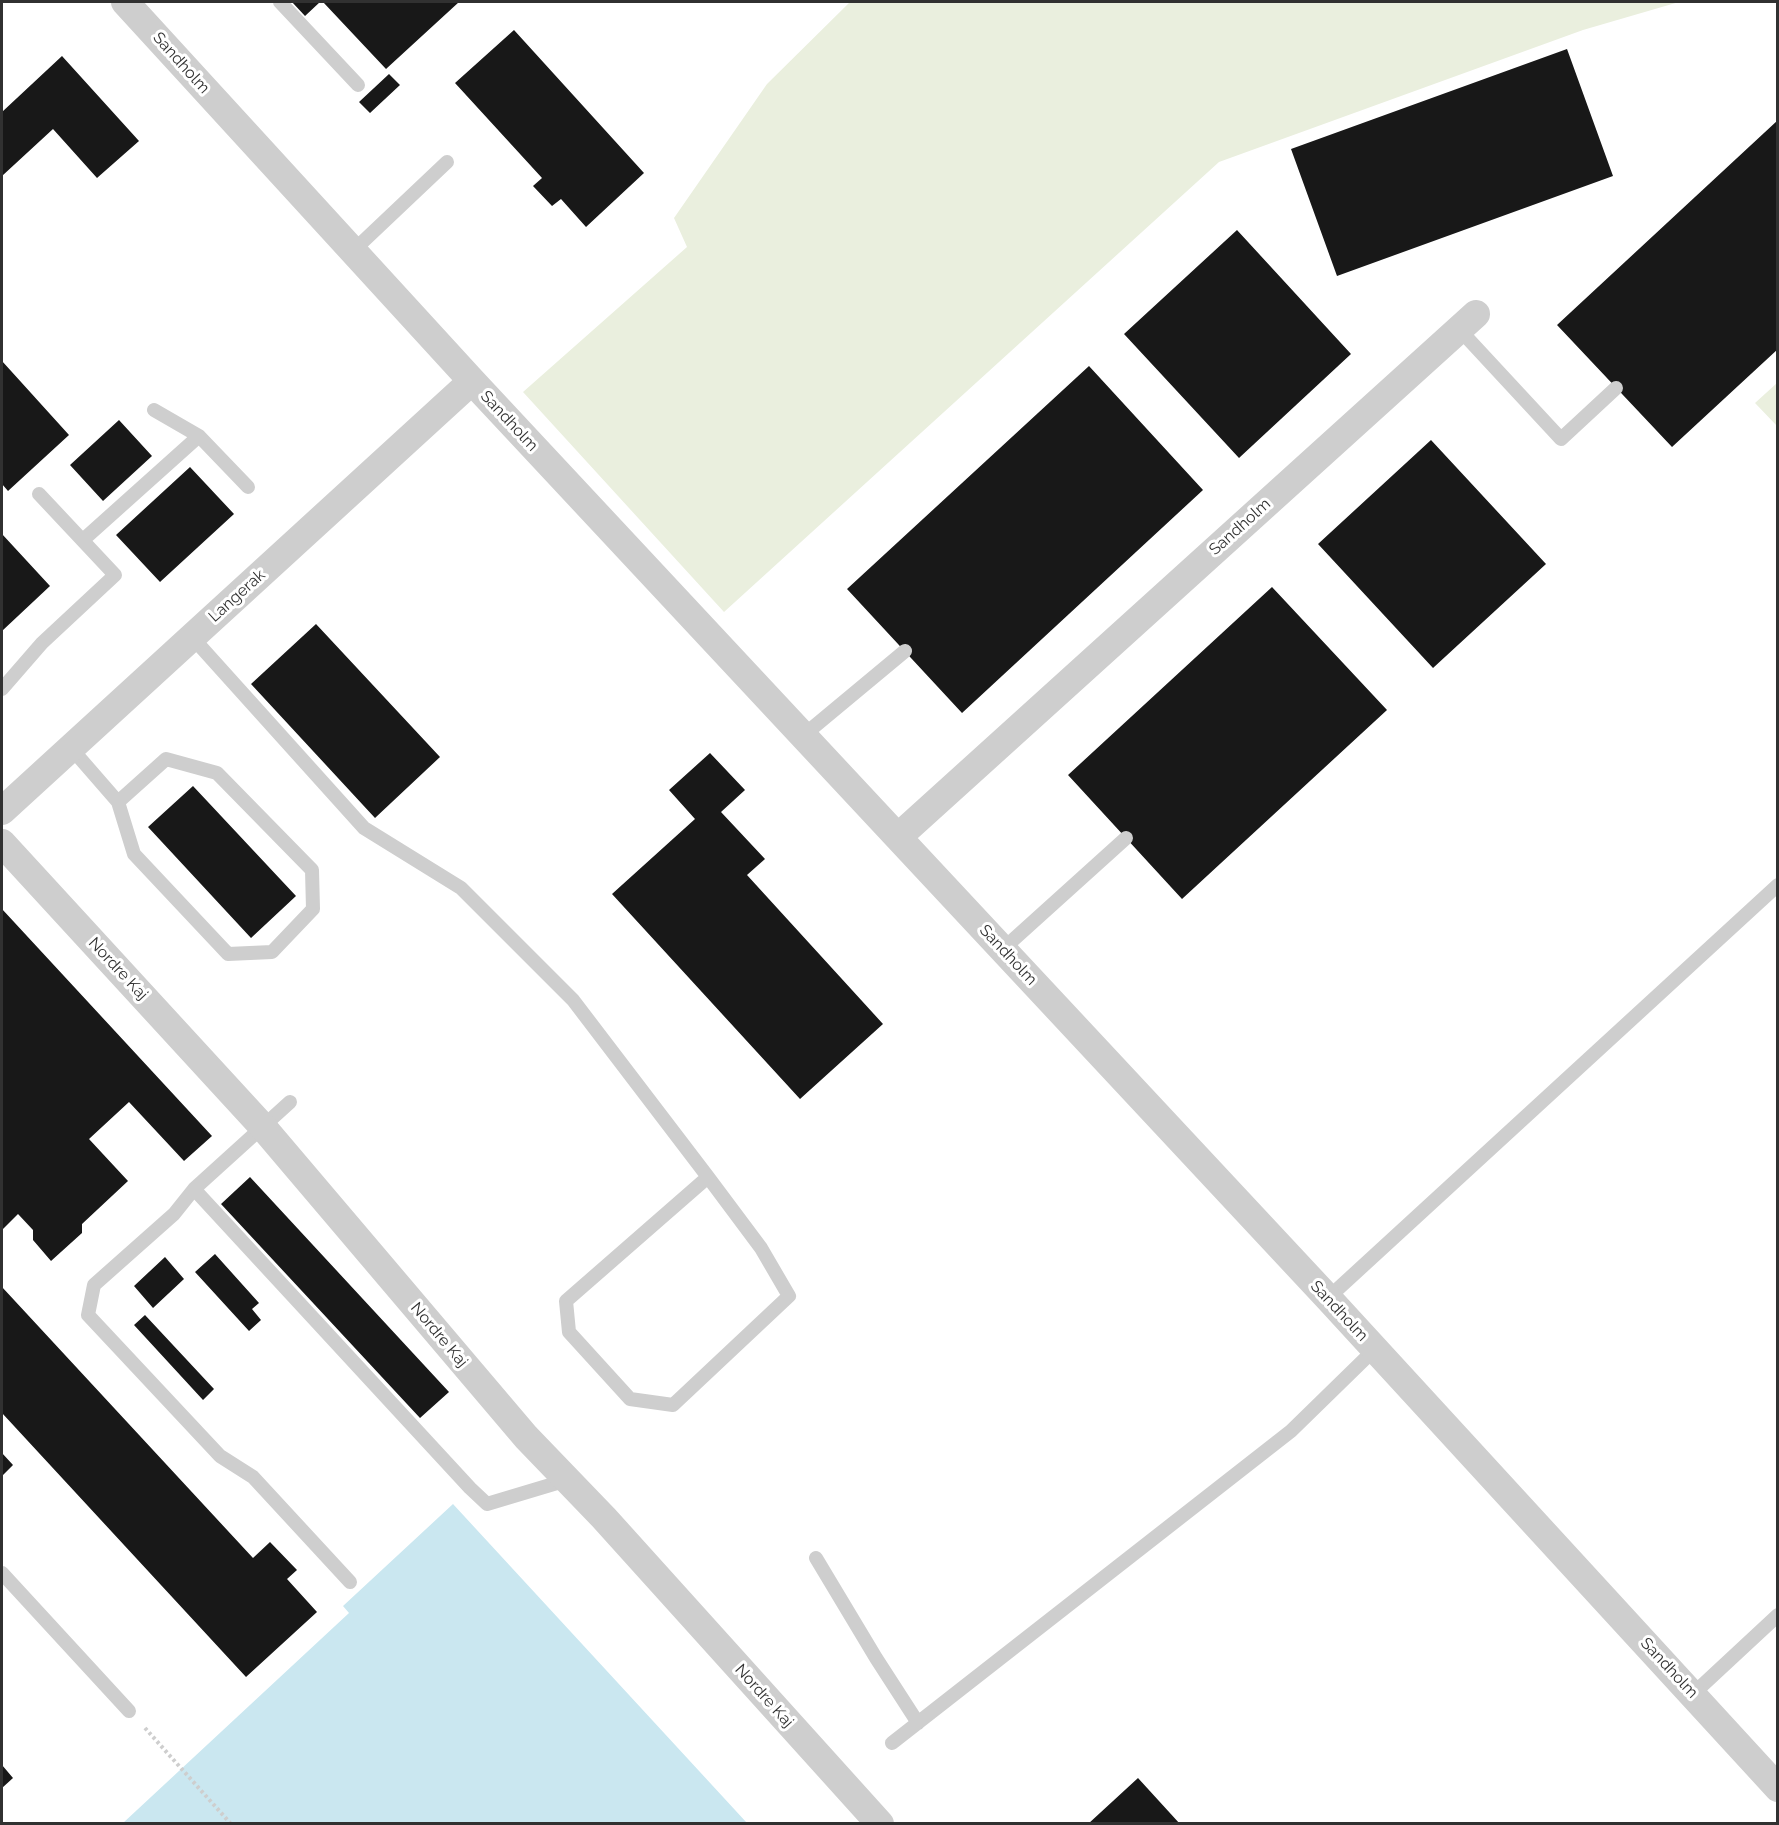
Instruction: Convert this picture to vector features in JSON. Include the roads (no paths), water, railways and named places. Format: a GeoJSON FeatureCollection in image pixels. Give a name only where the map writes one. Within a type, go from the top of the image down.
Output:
{"type":"FeatureCollection","features":[{"type":"Feature","properties":{"kind":"street","name":"Sandholm"},"geometry":{"type":"LineString","coordinates":[[125,2],[472,381],[1328,1298],[1778,1788]]}},
{"type":"Feature","properties":{"kind":"street","name":"Sandholm"},"geometry":{"type":"LineString","coordinates":[[898,837],[1467,321]]}},
{"type":"Feature","properties":{"kind":"street","name":"Langerak"},"geometry":{"type":"LineString","coordinates":[[2,811],[472,381]]}},
{"type":"Feature","properties":{"kind":"street","name":"Nordre Kaj"},"geometry":{"type":"LineString","coordinates":[[2,843],[262,1126],[526,1437],[612,1527],[880,1824]]}},
{"type":"Feature","properties":{"kind":"lane"},"geometry":{"type":"LineString","coordinates":[[280,2],[358,85]]}},
{"type":"Feature","properties":{"kind":"lane"},"geometry":{"type":"LineString","coordinates":[[353,251],[447,162]]}},
{"type":"Feature","properties":{"kind":"lane"},"geometry":{"type":"LineString","coordinates":[[1467,321],[1561,439],[1616,388]]}},
{"type":"Feature","properties":{"kind":"lane"},"geometry":{"type":"LineString","coordinates":[[154,410],[200,436],[248,488]]}},
{"type":"Feature","properties":{"kind":"lane"},"geometry":{"type":"LineString","coordinates":[[83,540],[200,436]]}},
{"type":"Feature","properties":{"kind":"lane"},"geometry":{"type":"LineString","coordinates":[[2,689],[42,643],[115,575],[39,494]]}},
{"type":"Feature","properties":{"kind":"lane"},"geometry":{"type":"LineString","coordinates":[[192,637],[364,828],[461,888],[573,1000],[708,1177],[761,1248],[789,1296],[673,1405],[630,1399],[569,1332],[566,1301],[708,1177]]}},
{"type":"Feature","properties":{"kind":"lane"},"geometry":{"type":"LineString","coordinates":[[804,735],[905,651]]}},
{"type":"Feature","properties":{"kind":"lane"},"geometry":{"type":"LineString","coordinates":[[71,748],[118,802],[134,854],[228,954],[272,952],[313,909],[312,870],[217,773],[166,759],[118,802]]}},
{"type":"Feature","properties":{"kind":"lane"},"geometry":{"type":"LineString","coordinates":[[1003,949],[1126,838]]}},
{"type":"Feature","properties":{"kind":"lane"},"geometry":{"type":"LineString","coordinates":[[1328,1298],[1776,889]]}},
{"type":"Feature","properties":{"kind":"lane"},"geometry":{"type":"LineString","coordinates":[[290,1102],[194,1189],[174,1214],[94,1285],[88,1315],[219,1456],[253,1477],[350,1582]]}},
{"type":"Feature","properties":{"kind":"lane"},"geometry":{"type":"LineString","coordinates":[[194,1189],[453,1471],[487,1504],[567,1480]]}},
{"type":"Feature","properties":{"kind":"lane"},"geometry":{"type":"LineString","coordinates":[[892,1743],[1291,1431],[1375,1349]]}},
{"type":"Feature","properties":{"kind":"lane"},"geometry":{"type":"LineString","coordinates":[[816,1558],[876,1658],[918,1722]]}},
{"type":"Feature","properties":{"kind":"lane"},"geometry":{"type":"LineString","coordinates":[[2,1573],[129,1711]]}},
{"type":"Feature","properties":{"kind":"lane"},"geometry":{"type":"LineString","coordinates":[[1693,1694],[1778,1615]]}},
{"type":"Feature","properties":{"kind":"water"},"geometry":{"type":"Polygon","coordinates":[[[453,1504],[747,1823],[123,1823],[349,1613],[343,1606],[453,1504]]]}}]}
